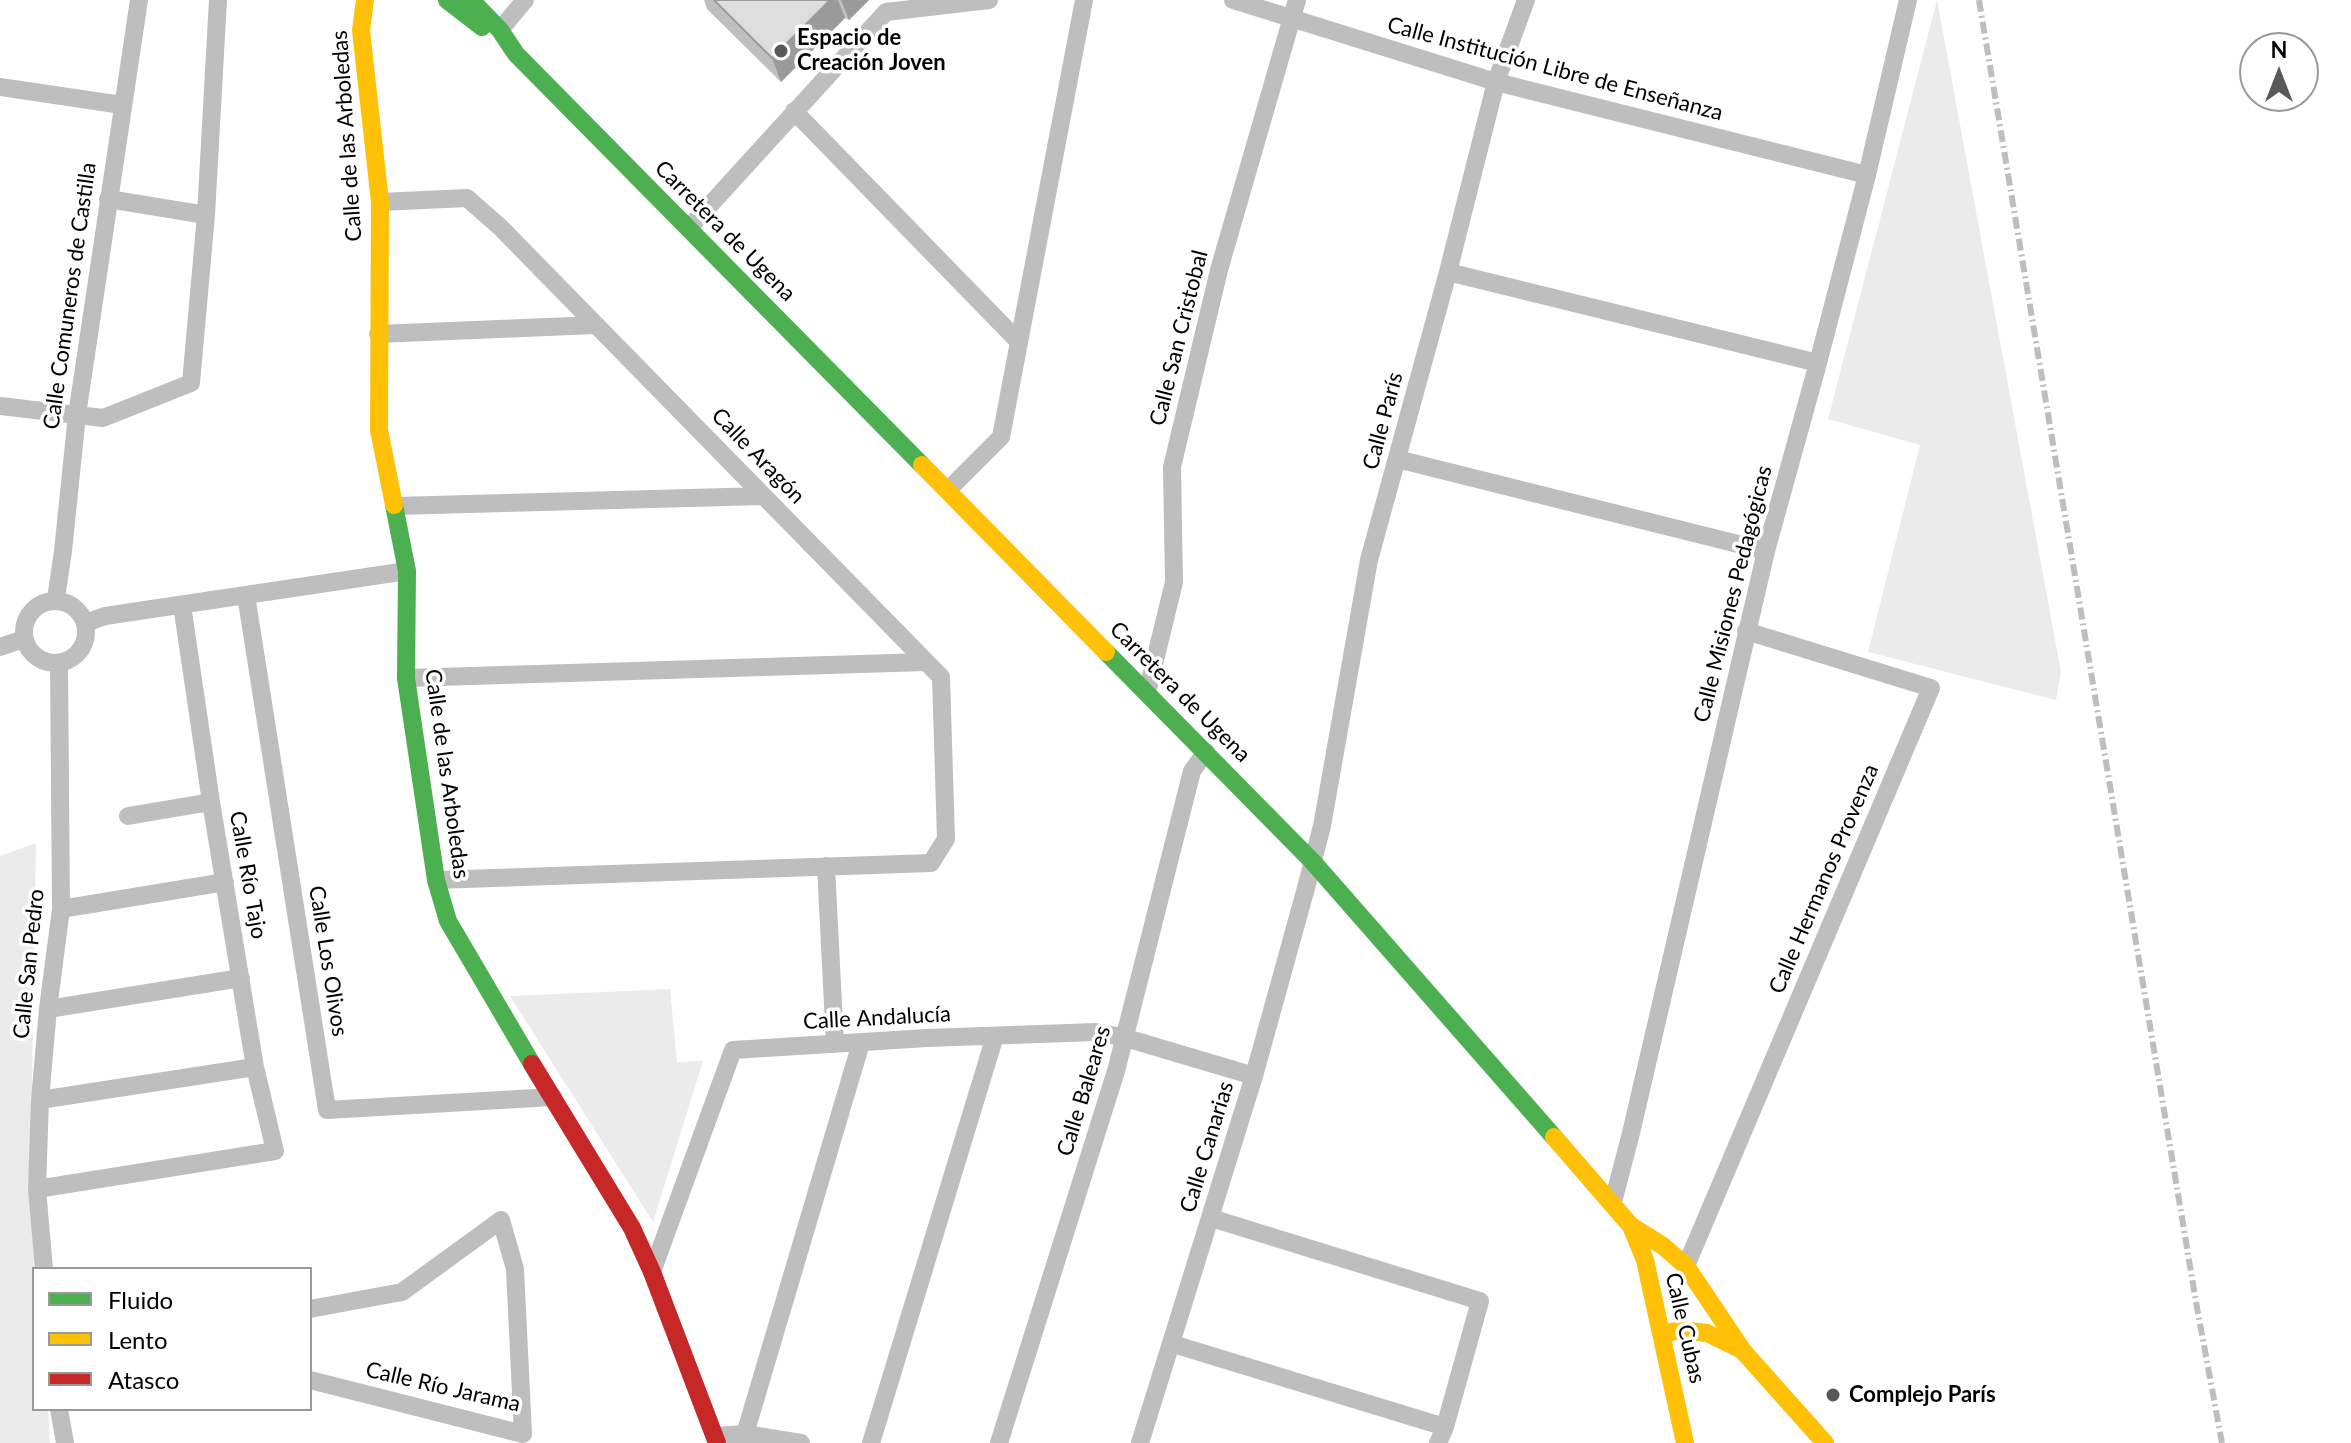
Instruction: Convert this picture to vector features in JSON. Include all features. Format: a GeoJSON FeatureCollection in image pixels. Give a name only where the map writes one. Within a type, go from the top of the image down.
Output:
{"type":"FeatureCollection","features":[{"type":"Feature","properties":{"kind":"main road","name":"Calle de las Arboledas"},"geometry":{"type":"LineString","coordinates":[[365,0],[361,30],[380,202],[379,430],[407,571],[406,678],[436,880],[448,921],[632,1228],[716,1440]]}},
{"type":"Feature","properties":{"kind":"main road"},"geometry":{"type":"LineString","coordinates":[[447,0],[516,54]]}},
{"type":"Feature","properties":{"kind":"main road","name":"Carretera de Ugena"},"geometry":{"type":"LineString","coordinates":[[471,0],[500,30],[516,54],[1313,862],[1631,1226],[1663,1246],[1686,1266],[1743,1351],[1825,1443]]}},
{"type":"Feature","properties":{"kind":"main road","name":"Calle Cubas"},"geometry":{"type":"LineString","coordinates":[[1631,1226],[1645,1260],[1685,1443]]}},
{"type":"Feature","properties":{"kind":"main road"},"geometry":{"type":"LineString","coordinates":[[1663,1334],[1680,1330],[1707,1333],[1743,1351]]}},
{"type":"Feature","properties":{"kind":"street","name":"Calle Comuneros de Castilla"},"geometry":{"type":"LineString","coordinates":[[56,599],[77,415],[139,0]]}},
{"type":"Feature","properties":{"kind":"street"},"geometry":{"type":"LineString","coordinates":[[0,406],[103,418],[191,383],[206,215],[218,0]]}},
{"type":"Feature","properties":{"kind":"street"},"geometry":{"type":"LineString","coordinates":[[500,30],[525,0]]}},
{"type":"Feature","properties":{"kind":"street"},"geometry":{"type":"LineString","coordinates":[[689,228],[886,12],[989,0]]}},
{"type":"Feature","properties":{"kind":"street"},"geometry":{"type":"LineString","coordinates":[[948,490],[1001,437],[1084,0]]}},
{"type":"Feature","properties":{"kind":"street","name":"Calle Institución Libre de Enseñanza"},"geometry":{"type":"LineString","coordinates":[[1233,0],[1496,82],[1867,175]]}},
{"type":"Feature","properties":{"kind":"street","name":"Calle San Cristobal"},"geometry":{"type":"LineString","coordinates":[[1147,693],[1174,582],[1172,467],[1219,270],[1297,0]]}},
{"type":"Feature","properties":{"kind":"street","name":"Calle París"},"geometry":{"type":"LineString","coordinates":[[1313,862],[1369,560],[1496,82],[1526,0]]}},
{"type":"Feature","properties":{"kind":"street","name":"Calle Misiones Pedagógicas"},"geometry":{"type":"LineString","coordinates":[[1613,1202],[1746,631],[1867,175],[1908,0]]}},
{"type":"Feature","properties":{"kind":"street"},"geometry":{"type":"LineString","coordinates":[[0,87],[122,105]]}},
{"type":"Feature","properties":{"kind":"street"},"geometry":{"type":"LineString","coordinates":[[794,111],[1018,341]]}},
{"type":"Feature","properties":{"kind":"street","name":"Calle Aragón"},"geometry":{"type":"LineString","coordinates":[[380,202],[467,198],[500,227],[941,677],[946,839],[931,863],[826,866]]}},
{"type":"Feature","properties":{"kind":"street"},"geometry":{"type":"LineString","coordinates":[[108,199],[206,215]]}},
{"type":"Feature","properties":{"kind":"street"},"geometry":{"type":"LineString","coordinates":[[1448,272],[1818,363]]}},
{"type":"Feature","properties":{"kind":"street"},"geometry":{"type":"LineString","coordinates":[[378,334],[596,325]]}},
{"type":"Feature","properties":{"kind":"street"},"geometry":{"type":"LineString","coordinates":[[1397,459],[1766,551]]}},
{"type":"Feature","properties":{"kind":"street"},"geometry":{"type":"LineString","coordinates":[[395,506],[763,496]]}},
{"type":"Feature","properties":{"kind":"street"},"geometry":{"type":"LineString","coordinates":[[86,623],[105,616],[407,571]]}},
{"type":"Feature","properties":{"kind":"street","name":"Calle Los Olivos"},"geometry":{"type":"LineString","coordinates":[[246,595],[327,1110],[553,1097]]}},
{"type":"Feature","properties":{"kind":"street"},"geometry":{"type":"LineString","coordinates":[[56,599],[75,607],[86,623],[87,634],[78,653],[70,660],[59,663],[41,660],[24,639],[31,612],[56,599]]}},
{"type":"Feature","properties":{"kind":"street","name":"Calle Río Tajo"},"geometry":{"type":"LineString","coordinates":[[37,1189],[275,1151],[255,1067],[182,605]]}},
{"type":"Feature","properties":{"kind":"street","name":"Calle Hermanos Provenza"},"geometry":{"type":"LineString","coordinates":[[1686,1266],[1931,688],[1746,631]]}},
{"type":"Feature","properties":{"kind":"street"},"geometry":{"type":"LineString","coordinates":[[0,647],[24,639]]}},
{"type":"Feature","properties":{"kind":"street"},"geometry":{"type":"LineString","coordinates":[[406,678],[926,662]]}},
{"type":"Feature","properties":{"kind":"street","name":"Calle San Pedro"},"geometry":{"type":"LineString","coordinates":[[44,1267],[37,1189],[40,1100],[61,909],[59,663]]}},
{"type":"Feature","properties":{"kind":"street","name":"Calle Baleares"},"geometry":{"type":"LineString","coordinates":[[999,1443],[1126,1038],[1192,771],[1206,752]]}},
{"type":"Feature","properties":{"kind":"street"},"geometry":{"type":"LineString","coordinates":[[128,816],[211,802]]}},
{"type":"Feature","properties":{"kind":"street","name":"Calle Canarias"},"geometry":{"type":"LineString","coordinates":[[1140,1443],[1254,1076],[1313,862]]}},
{"type":"Feature","properties":{"kind":"street"},"geometry":{"type":"LineString","coordinates":[[436,880],[826,866],[835,1044]]}},
{"type":"Feature","properties":{"kind":"street"},"geometry":{"type":"LineString","coordinates":[[61,909],[225,882]]}},
{"type":"Feature","properties":{"kind":"street"},"geometry":{"type":"LineString","coordinates":[[48,1009],[241,978]]}},
{"type":"Feature","properties":{"kind":"street","name":"Calle Andalucía"},"geometry":{"type":"LineString","coordinates":[[652,1272],[733,1050],[1096,1032],[1254,1076]]}},
{"type":"Feature","properties":{"kind":"street"},"geometry":{"type":"LineString","coordinates":[[871,1443],[995,1036]]}},
{"type":"Feature","properties":{"kind":"street"},"geometry":{"type":"LineString","coordinates":[[745,1434],[861,1043]]}},
{"type":"Feature","properties":{"kind":"street"},"geometry":{"type":"LineString","coordinates":[[40,1100],[255,1067]]}},
{"type":"Feature","properties":{"kind":"street"},"geometry":{"type":"LineString","coordinates":[[1173,1344],[1442,1435],[1480,1301],[1211,1218]]}},
{"type":"Feature","properties":{"kind":"street","name":"Calle Río Jarama"},"geometry":{"type":"LineString","coordinates":[[312,1309],[402,1292],[501,1220],[515,1269],[523,1434],[312,1381]]}},
{"type":"Feature","properties":{"kind":"street"},"geometry":{"type":"LineString","coordinates":[[59,1411],[65,1443]]}},
{"type":"Feature","properties":{"kind":"street"},"geometry":{"type":"LineString","coordinates":[[716,1440],[745,1434],[801,1443]]}},
{"type":"Feature","properties":{"kind":"shaded area"},"geometry":{"type":"Polygon","coordinates":[[[1937,0],[2061,672],[2056,700],[1868,652],[1920,445],[1828,419],[1937,0]]]}},
{"type":"Feature","properties":{"kind":"shaded area"},"geometry":{"type":"Polygon","coordinates":[[[36,843],[30,1206],[35,1267],[32,1267],[32,1411],[48,1411],[50,1443],[0,1443],[0,856],[36,843]]]}},
{"type":"Feature","properties":{"kind":"shaded area"},"geometry":{"type":"Polygon","coordinates":[[[670,989],[677,1062],[703,1061],[653,1222],[510,996],[670,989]]]}},
{"type":"Feature","properties":{"kind":"building"},"geometry":{"type":"Polygon","coordinates":[[[714,0],[830,0],[772,58],[714,0]]]}},
{"type":"Feature","properties":{"kind":"railway"},"geometry":{"type":"LineString","coordinates":[[1979,0],[2222,1443]]}},
{"type":"Feature","properties":{"kind":"traffic: fast"},"geometry":{"type":"LineString","coordinates":[[447,0],[482,27]]}},
{"type":"Feature","properties":{"kind":"traffic: fast"},"geometry":{"type":"LineString","coordinates":[[471,0],[500,30],[516,54],[922,465]]}},
{"type":"Feature","properties":{"kind":"traffic: fast"},"geometry":{"type":"LineString","coordinates":[[394,505],[407,571],[406,678],[436,880],[448,921],[532,1064]]}},
{"type":"Feature","properties":{"kind":"traffic: fast"},"geometry":{"type":"LineString","coordinates":[[1106,652],[1313,862],[1554,1137]]}},
{"type":"Feature","properties":{"kind":"traffic: slow"},"geometry":{"type":"LineString","coordinates":[[365,0],[361,30],[380,202],[379,430],[394,505]]}},
{"type":"Feature","properties":{"kind":"traffic: slow"},"geometry":{"type":"LineString","coordinates":[[922,465],[1106,652]]}},
{"type":"Feature","properties":{"kind":"traffic: slow"},"geometry":{"type":"LineString","coordinates":[[1554,1137],[1631,1226],[1645,1260],[1685,1443]]}},
{"type":"Feature","properties":{"kind":"traffic: slow"},"geometry":{"type":"LineString","coordinates":[[1631,1226],[1663,1246],[1686,1266],[1743,1351],[1825,1443]]}},
{"type":"Feature","properties":{"kind":"traffic: slow"},"geometry":{"type":"LineString","coordinates":[[1663,1334],[1680,1330],[1707,1333],[1742,1350]]}},
{"type":"Feature","properties":{"kind":"traffic: jam"},"geometry":{"type":"LineString","coordinates":[[532,1064],[632,1228],[652,1272],[717,1443]]}},
{"type":"Feature","properties":{"kind":"place","name":"Espacio de Creación Joven"},"geometry":{"type":"Point","coordinates":[781,51]}},
{"type":"Feature","properties":{"kind":"place","name":"Complejo París"},"geometry":{"type":"Point","coordinates":[1833,1395]}}]}
